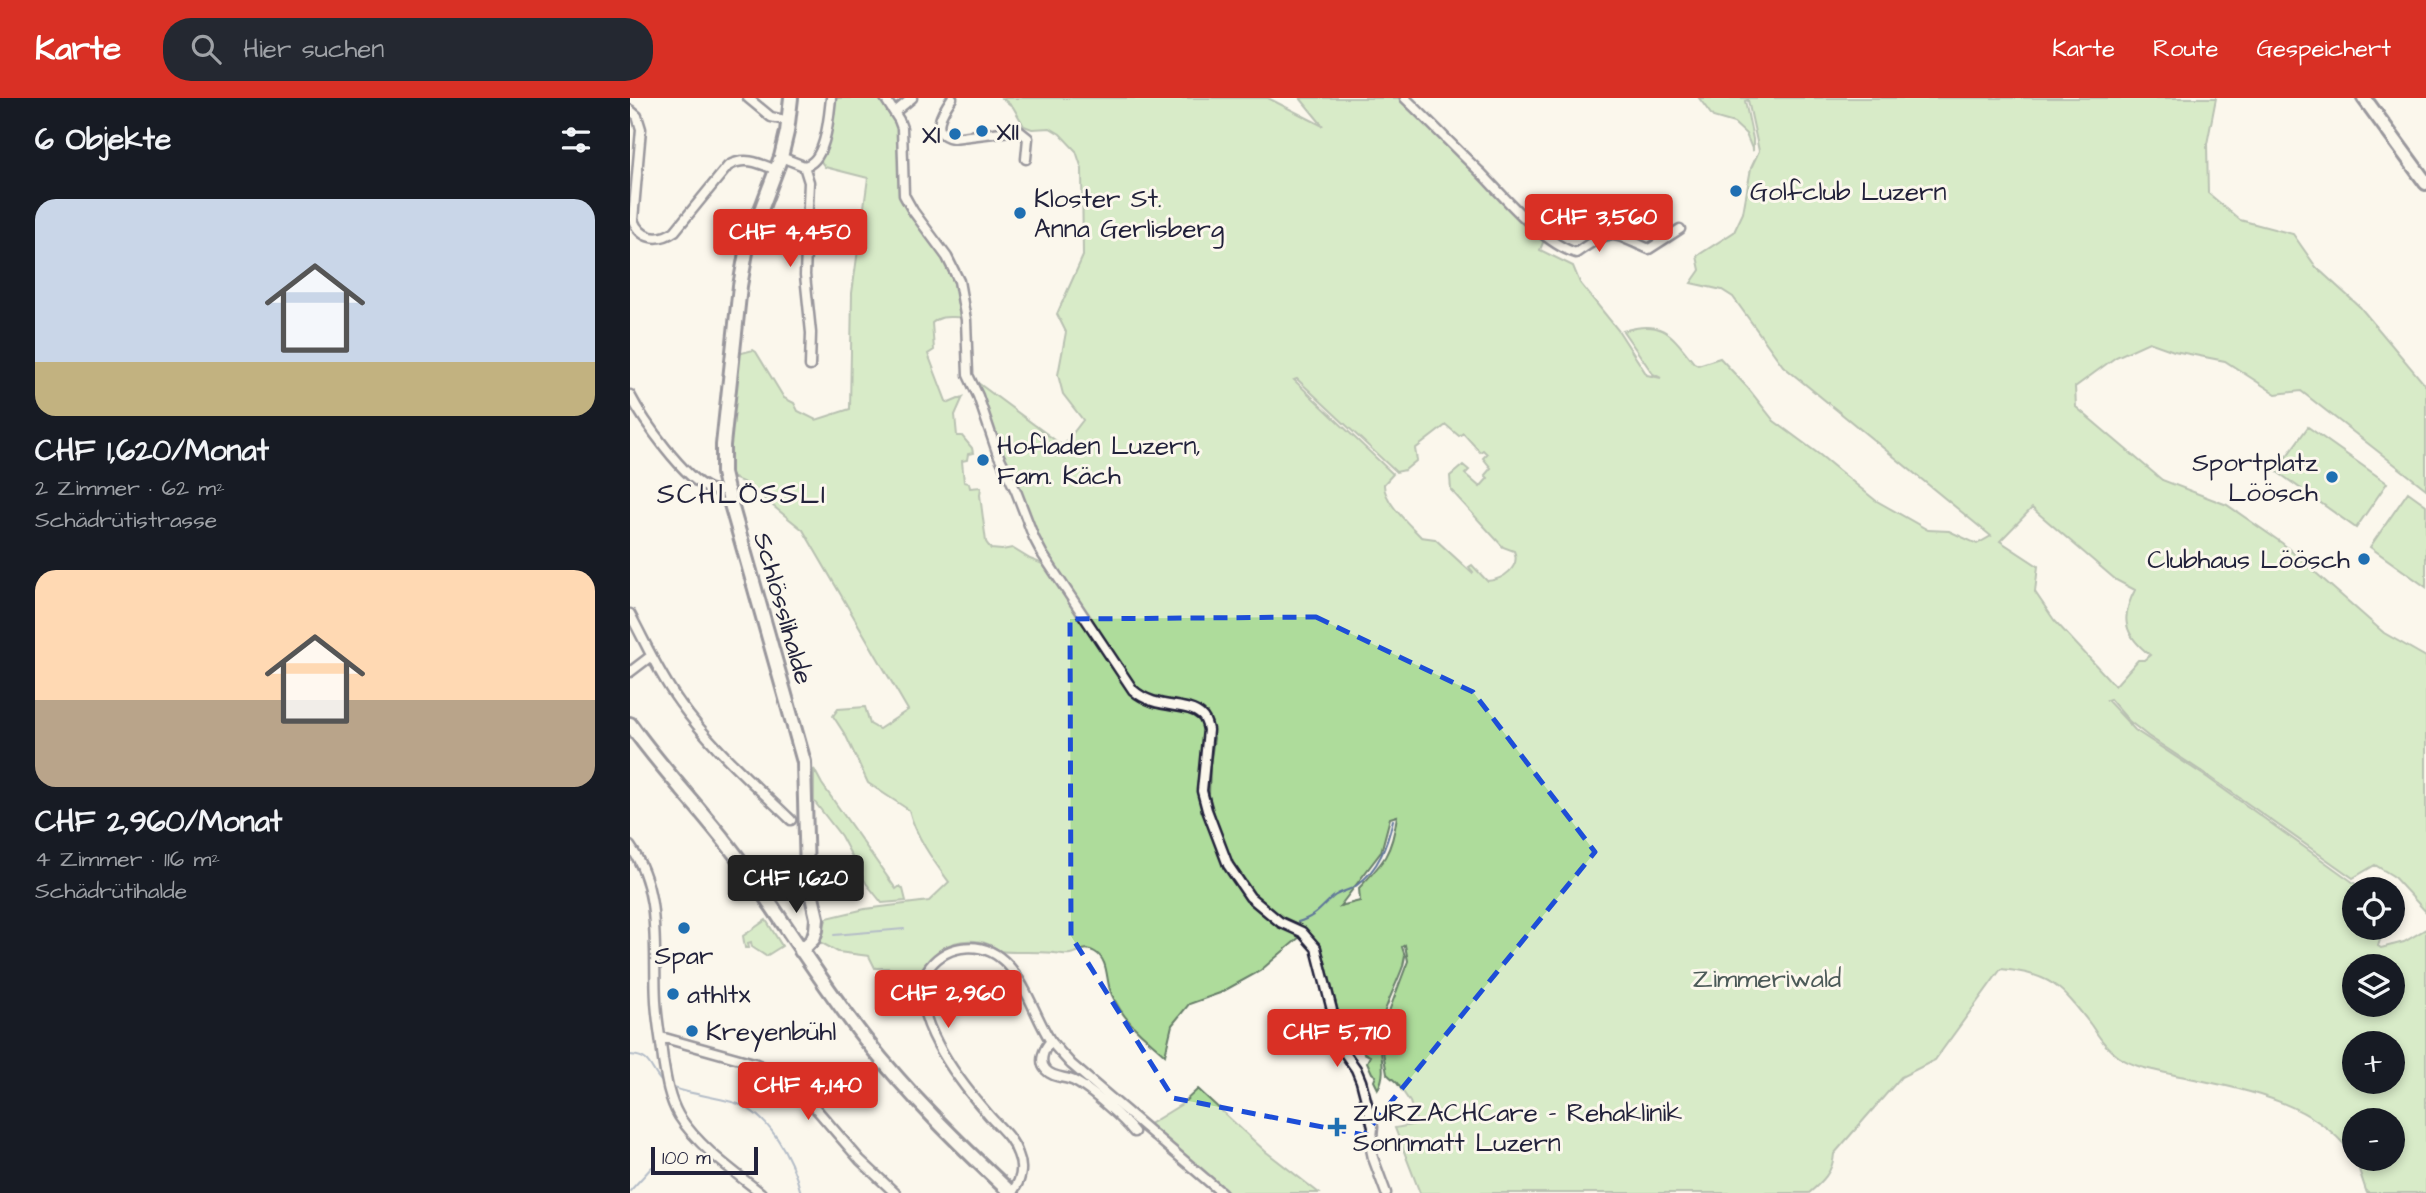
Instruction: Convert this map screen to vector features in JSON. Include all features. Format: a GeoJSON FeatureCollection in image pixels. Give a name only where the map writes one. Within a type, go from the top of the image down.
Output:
{"type":"FeatureCollection","features":[{"type":"Feature","properties":{"kind":"main road","name":"Schlösslihalde"},"geometry":{"type":"LineString","coordinates":[[791,98],[781,157],[747,247],[724,425],[723,473],[804,759],[806,857],[816,924]]}},
{"type":"Feature","properties":{"kind":"main road"},"geometry":{"type":"LineString","coordinates":[[2364,98],[2426,183]]}},
{"type":"Feature","properties":{"kind":"main road"},"geometry":{"type":"LineString","coordinates":[[630,724],[667,774],[746,868],[792,939],[865,1038],[916,1100],[1011,1193]]}},
{"type":"Feature","properties":{"kind":"main road"},"geometry":{"type":"LineString","coordinates":[[792,939],[816,924]]}},
{"type":"Feature","properties":{"kind":"main road"},"geometry":{"type":"LineString","coordinates":[[801,951],[813,939],[816,924]]}},
{"type":"Feature","properties":{"kind":"street"},"geometry":{"type":"LineString","coordinates":[[748,98],[771,117],[789,121]]}},
{"type":"Feature","properties":{"kind":"street"},"geometry":{"type":"LineString","coordinates":[[781,157],[804,166],[811,165],[818,157],[828,122],[831,98]]}},
{"type":"Feature","properties":{"kind":"street"},"geometry":{"type":"LineString","coordinates":[[885,98],[902,128],[904,195],[947,257],[959,281],[966,320],[968,375],[978,396],[988,430],[1034,538],[1133,690],[1143,699],[1202,715],[1208,730],[1202,791],[1228,865],[1257,905],[1280,922],[1302,932],[1319,957],[1342,1049],[1361,1081],[1373,1127],[1371,1149],[1386,1193]]}},
{"type":"Feature","properties":{"kind":"street"},"geometry":{"type":"LineString","coordinates":[[895,112],[912,98]]}},
{"type":"Feature","properties":{"kind":"street"},"geometry":{"type":"LineString","coordinates":[[952,98],[939,121],[939,129],[944,135],[953,138],[1022,131],[1028,138],[1026,159]]}},
{"type":"Feature","properties":{"kind":"street"},"geometry":{"type":"LineString","coordinates":[[1405,98],[1518,211],[1554,243],[1576,253],[1602,234],[1612,234],[1649,249],[1680,229]]}},
{"type":"Feature","properties":{"kind":"street"},"geometry":{"type":"LineString","coordinates":[[630,110],[637,116],[641,129],[633,220],[640,233],[649,237],[666,237],[675,231],[728,166],[736,162],[757,162],[776,170]]}},
{"type":"Feature","properties":{"kind":"street"},"geometry":{"type":"LineString","coordinates":[[804,166],[809,182],[805,275],[811,333],[810,366]]}},
{"type":"Feature","properties":{"kind":"street"},"geometry":{"type":"LineString","coordinates":[[630,395],[650,430],[696,480],[708,488],[727,490]]}},
{"type":"Feature","properties":{"kind":"street"},"geometry":{"type":"LineString","coordinates":[[630,614],[680,703],[703,733],[791,820]]}},
{"type":"Feature","properties":{"kind":"street"},"geometry":{"type":"LineString","coordinates":[[630,672],[652,656]]}},
{"type":"Feature","properties":{"kind":"street"},"geometry":{"type":"LineString","coordinates":[[630,846],[642,867],[653,904],[656,1000],[669,1093],[680,1117],[719,1160],[761,1193]]}},
{"type":"Feature","properties":{"kind":"street"},"geometry":{"type":"LineString","coordinates":[[1011,1193],[1020,1177],[1018,1152],[1009,1136],[964,1086],[939,1046],[923,1009],[921,995],[926,973],[934,962],[956,948],[979,948],[997,955],[1007,963],[1025,988],[1051,1041],[1087,1080],[1222,1193]]}},
{"type":"Feature","properties":{"kind":"street"},"geometry":{"type":"LineString","coordinates":[[660,1037],[754,1062],[782,1075],[799,1089],[860,1160],[895,1193]]}},
{"type":"Feature","properties":{"kind":"street"},"geometry":{"type":"LineString","coordinates":[[1051,1041],[1043,1056],[1045,1069],[1082,1086],[1134,1132]]}},
{"type":"Feature","properties":{"kind":"highlighted area"},"geometry":{"type":"Polygon","coordinates":[[[1316,617],[1473,692],[1595,852],[1364,1135],[1173,1098],[1071,936],[1070,619],[1316,617]]]}},
{"type":"Feature","properties":{"kind":"green space"},"geometry":{"type":"Polygon","coordinates":[[[834,98],[883,98],[900,132],[901,190],[955,276],[962,317],[943,317],[932,323],[934,350],[928,354],[946,401],[949,403],[963,397],[955,415],[957,436],[962,436],[973,453],[968,454],[967,460],[962,461],[964,482],[969,483],[970,488],[981,487],[986,542],[991,549],[1012,548],[1048,566],[1132,693],[1149,704],[1200,717],[1206,750],[1203,796],[1205,812],[1222,855],[1238,884],[1258,908],[1301,936],[1260,971],[1220,993],[1189,1004],[1172,1025],[1165,1055],[1135,1028],[1117,1005],[1110,990],[1103,961],[1091,950],[1068,954],[1005,952],[981,942],[955,943],[934,954],[926,964],[920,975],[916,1000],[912,1000],[909,972],[875,968],[869,956],[838,952],[818,941],[827,918],[865,909],[929,901],[949,882],[921,839],[909,810],[868,783],[846,736],[833,716],[838,709],[865,707],[870,724],[879,729],[908,710],[803,530],[743,482],[731,477],[729,434],[738,354],[753,350],[756,352],[784,398],[794,403],[798,411],[816,420],[850,409],[852,293],[868,178],[825,167],[820,160],[828,139],[834,98]]]}},
{"type":"Feature","properties":{"kind":"green space","name":"Zimmeriwald"},"geometry":{"type":"Polygon","coordinates":[[[1002,98],[1268,98],[1323,126],[1300,98],[1401,98],[1544,240],[1540,250],[1573,266],[1580,283],[1618,330],[1647,375],[1661,378],[1653,374],[1623,331],[1657,328],[1672,337],[1698,365],[1720,358],[1774,421],[1875,500],[1928,530],[1949,531],[1977,544],[1991,536],[1783,366],[1733,297],[1722,290],[1691,283],[1700,270],[1697,256],[1734,232],[1743,213],[1751,168],[1759,151],[1748,100],[1745,101],[1753,151],[1746,134],[1734,123],[1713,117],[1699,98],[2216,98],[2207,144],[2208,193],[2240,220],[2293,234],[2316,267],[2360,307],[2426,386],[2426,489],[2301,391],[2276,394],[2225,361],[2174,351],[2149,342],[2116,357],[2075,387],[2076,407],[2162,480],[2227,505],[2282,543],[2384,633],[2426,657],[2426,912],[2405,889],[2405,877],[2394,877],[2375,865],[2352,877],[2148,736],[2129,721],[2110,699],[2107,700],[2135,730],[2208,778],[2346,877],[2342,877],[2342,940],[2380,940],[2378,946],[2381,948],[2404,942],[2426,929],[2426,1193],[2367,1193],[2359,1171],[2405,1171],[2405,1108],[2342,1108],[2342,1143],[2316,1120],[2273,1100],[2126,1061],[2107,1047],[2071,1000],[2054,984],[2032,974],[2001,969],[1935,1060],[1901,1077],[1834,1154],[1829,1171],[1809,1193],[1420,1193],[1395,1128],[1417,1124],[1410,1102],[1387,1074],[1382,1046],[1385,1022],[1408,961],[1405,945],[1402,947],[1405,956],[1403,966],[1380,1029],[1383,1074],[1378,1089],[1374,1081],[1376,1076],[1367,1062],[1370,1056],[1364,1053],[1360,1041],[1341,1023],[1323,954],[1312,936],[1276,918],[1258,902],[1229,857],[1209,795],[1214,738],[1211,721],[1202,711],[1153,700],[1139,693],[1047,557],[1002,459],[974,383],[978,383],[1063,446],[1083,420],[1063,394],[1058,375],[1066,332],[1057,314],[1083,256],[1082,169],[1076,151],[1060,134],[1050,128],[1032,129],[1024,126],[1013,107],[1002,98]],[[1297,379],[1294,380],[1393,474],[1384,484],[1388,498],[1421,537],[1435,539],[1472,573],[1469,567],[1472,565],[1487,581],[1509,572],[1515,562],[1514,551],[1503,547],[1451,490],[1450,476],[1463,465],[1469,470],[1465,474],[1480,487],[1488,478],[1485,475],[1491,468],[1483,458],[1487,454],[1483,450],[1480,452],[1463,433],[1459,436],[1446,425],[1415,449],[1417,460],[1405,470],[1396,472],[1297,379]],[[2032,508],[2000,541],[2038,566],[2035,592],[2054,620],[2115,686],[2138,660],[2144,660],[2150,655],[2141,648],[2127,625],[2127,609],[2135,590],[2116,580],[2032,508]],[[1397,816],[1390,818],[1381,852],[1340,906],[1360,901],[1359,888],[1385,856],[1397,816]]]}},
{"type":"Feature","properties":{"kind":"green space","name":"Sportplatz Löösch"},"geometry":{"type":"Polygon","coordinates":[[[2308,427],[2387,483],[2356,528],[2276,471],[2308,427]]]}},
{"type":"Feature","properties":{"kind":"green space","name":"Sportplatz Löösch"},"geometry":{"type":"Polygon","coordinates":[[[2408,492],[2426,505],[2426,587],[2370,547],[2408,492]]]}},
{"type":"Feature","properties":{"kind":"green space"},"geometry":{"type":"Polygon","coordinates":[[[814,769],[896,889],[900,886],[903,889],[906,901],[882,903],[866,883],[841,836],[814,801],[814,769]]]}},
{"type":"Feature","properties":{"kind":"green space"},"geometry":{"type":"Polygon","coordinates":[[[766,920],[782,946],[766,956],[752,947],[751,942],[748,943],[749,948],[745,948],[743,936],[766,920]]]}},
{"type":"Feature","properties":{"kind":"green space"},"geometry":{"type":"Polygon","coordinates":[[[1198,1089],[1265,1151],[1319,1193],[1227,1193],[1148,1125],[1182,1104],[1198,1089]]]}},
{"type":"Feature","properties":{"kind":"waterway"},"geometry":{"type":"LineString","coordinates":[[1298,922],[1314,915],[1336,895],[1365,879],[1381,856],[1393,820]]}},
{"type":"Feature","properties":{"kind":"waterway"},"geometry":{"type":"LineString","coordinates":[[834,935],[904,929]]}},
{"type":"Feature","properties":{"kind":"waterway"},"geometry":{"type":"LineString","coordinates":[[630,1055],[646,1060],[661,1081]]}},
{"type":"Feature","properties":{"kind":"waterway"},"geometry":{"type":"LineString","coordinates":[[674,1088],[732,1102],[757,1116],[768,1126],[785,1151],[801,1193]]}},
{"type":"Feature","properties":{"kind":"waterway"},"geometry":{"type":"LineString","coordinates":[[630,1191],[652,1167]]}},
{"type":"Feature","properties":{"kind":"place","name":"XII"},"geometry":{"type":"Point","coordinates":[982,131]}},
{"type":"Feature","properties":{"kind":"place","name":"XI"},"geometry":{"type":"Point","coordinates":[955,134]}},
{"type":"Feature","properties":{"kind":"place","name":"Golfclub Luzern"},"geometry":{"type":"Point","coordinates":[1736,191]}},
{"type":"Feature","properties":{"kind":"place","name":"Kloster St. Anna Gerlisberg"},"geometry":{"type":"Point","coordinates":[1020,213]}},
{"type":"Feature","properties":{"kind":"place","name":"Hofladen Luzern, Fam. Käch"},"geometry":{"type":"Point","coordinates":[983,460]}},
{"type":"Feature","properties":{"kind":"place","name":"Sportplatz Löösch"},"geometry":{"type":"Point","coordinates":[2332,477]}},
{"type":"Feature","properties":{"kind":"place","name":"Clubhaus Löösch"},"geometry":{"type":"Point","coordinates":[2364,559]}},
{"type":"Feature","properties":{"kind":"place","name":"Spar"},"geometry":{"type":"Point","coordinates":[684,928]}},
{"type":"Feature","properties":{"kind":"place","name":"athltx"},"geometry":{"type":"Point","coordinates":[673,994]}},
{"type":"Feature","properties":{"kind":"place","name":"Kreyenbühl"},"geometry":{"type":"Point","coordinates":[692,1031]}},
{"type":"Feature","properties":{"kind":"place","name":"ZURZACHCare - Rehaklinik Sonnmatt Luzern"},"geometry":{"type":"Point","coordinates":[1337,1127]}},
{"type":"Feature","properties":{"kind":"district","name":"SCHLÖSSLI"},"geometry":{"type":"Point","coordinates":[742,493]}}]}
